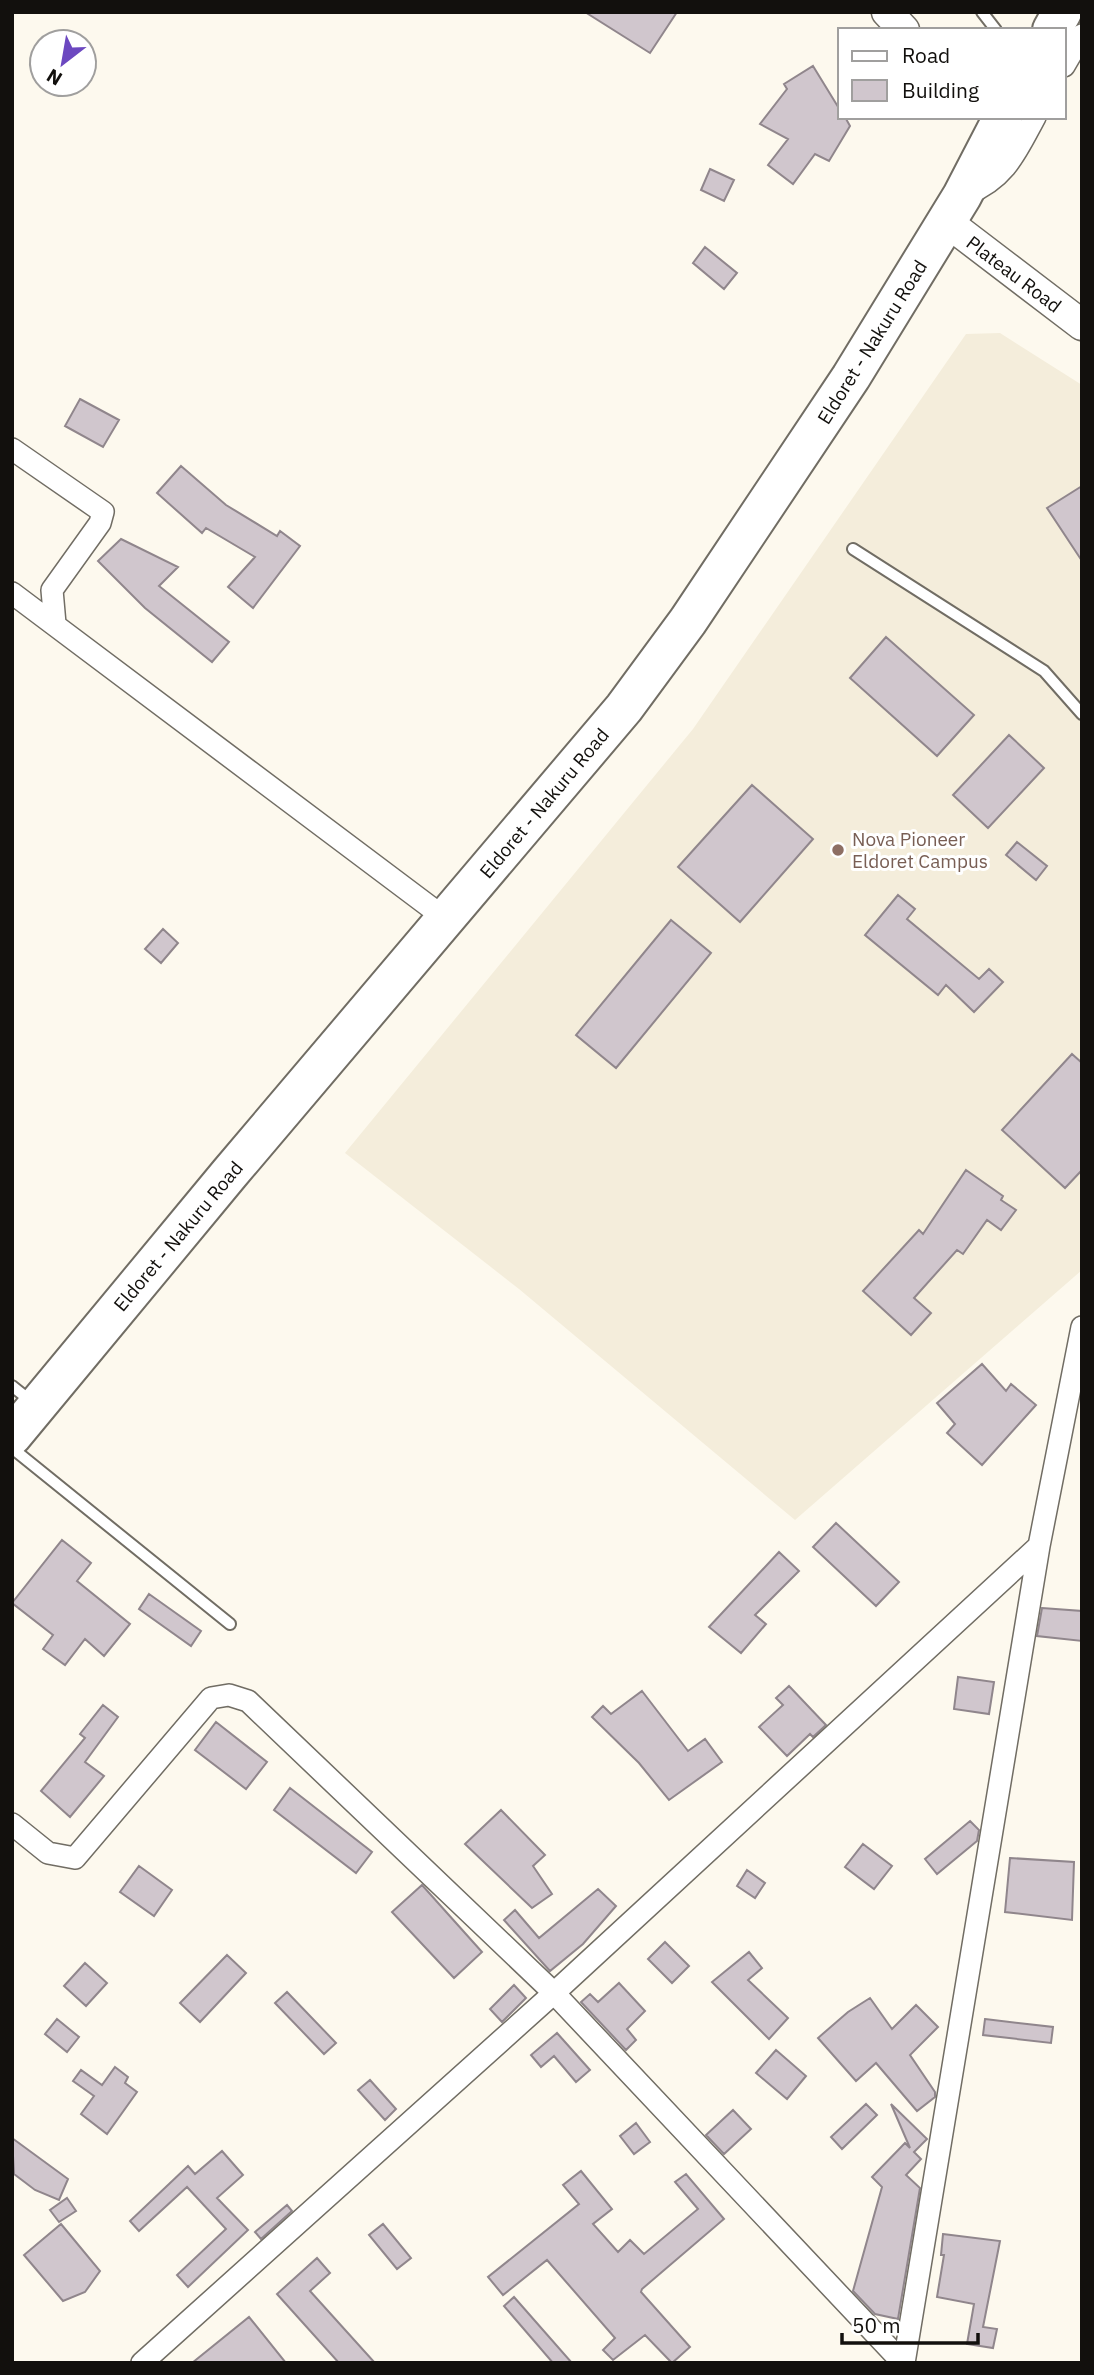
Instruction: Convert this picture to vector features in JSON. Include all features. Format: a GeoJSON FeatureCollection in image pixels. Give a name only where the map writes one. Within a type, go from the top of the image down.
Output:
{"type":"FeatureCollection","features":[{"type":"Feature","properties":{"kind":"highway"},"geometry":{"type":"LineString","coordinates":[[1053,28],[1062,12]]}},
{"type":"Feature","properties":{"kind":"highway","name":"Eldoret - Nakuru Road"},"geometry":{"type":"LineString","coordinates":[[12,1436],[24,1396],[229,1174],[624,708],[688,621],[844,388],[955,209],[1001,119]]}},
{"type":"Feature","properties":{"kind":"street"},"geometry":{"type":"LineString","coordinates":[[887,12],[902,28]]}},
{"type":"Feature","properties":{"kind":"street"},"geometry":{"type":"LineString","coordinates":[[1066,63],[1082,35]]}},
{"type":"Feature","properties":{"kind":"street"},"geometry":{"type":"LineString","coordinates":[[955,209],[998,177],[1009,164],[1034,119]]}},
{"type":"Feature","properties":{"kind":"street","name":"Plateau Road"},"geometry":{"type":"LineString","coordinates":[[955,209],[1082,325]]}},
{"type":"Feature","properties":{"kind":"street"},"geometry":{"type":"LineString","coordinates":[[12,449],[103,512],[100,523],[52,590],[55,624]]}},
{"type":"Feature","properties":{"kind":"street"},"geometry":{"type":"LineString","coordinates":[[12,593],[446,919]]}},
{"type":"Feature","properties":{"kind":"street"},"geometry":{"type":"LineString","coordinates":[[904,2363],[1039,1546],[1082,1327]]}},
{"type":"Feature","properties":{"kind":"street"},"geometry":{"type":"LineString","coordinates":[[147,2361],[554,1993],[1039,1546]]}},
{"type":"Feature","properties":{"kind":"street"},"geometry":{"type":"LineString","coordinates":[[12,1824],[48,1853],[75,1858],[211,1698],[229,1695],[248,1701],[554,1993],[904,2363]]}},
{"type":"Feature","properties":{"kind":"lane"},"geometry":{"type":"LineString","coordinates":[[982,12],[994,28]]}},
{"type":"Feature","properties":{"kind":"lane"},"geometry":{"type":"LineString","coordinates":[[853,549],[1044,671],[1082,714]]}},
{"type":"Feature","properties":{"kind":"lane"},"geometry":{"type":"LineString","coordinates":[[12,1448],[230,1625]]}},
{"type":"Feature","properties":{"kind":"shaded area","name":"Nova Pioneer Eldoret Campus"},"geometry":{"type":"Polygon","coordinates":[[[1000,333],[1082,385],[1082,1270],[795,1520],[519,1289],[345,1153],[693,729],[966,334],[1000,333]]]}},
{"type":"Feature","properties":{"kind":"building"},"geometry":{"type":"Polygon","coordinates":[[[585,12],[677,12],[650,53],[585,12]]]}},
{"type":"Feature","properties":{"kind":"building"},"geometry":{"type":"Polygon","coordinates":[[[813,66],[838,107],[838,119],[846,119],[850,126],[829,161],[815,154],[793,184],[768,165],[788,139],[760,124],[787,89],[784,84],[813,66]]]}},
{"type":"Feature","properties":{"kind":"building"},"geometry":{"type":"Polygon","coordinates":[[[710,169],[734,180],[724,201],[701,190],[710,169]]]}},
{"type":"Feature","properties":{"kind":"building"},"geometry":{"type":"Polygon","coordinates":[[[705,247],[737,273],[724,289],[693,263],[705,247]]]}},
{"type":"Feature","properties":{"kind":"building"},"geometry":{"type":"Polygon","coordinates":[[[80,399],[119,420],[103,447],[65,426],[80,399]]]}},
{"type":"Feature","properties":{"kind":"building"},"geometry":{"type":"Polygon","coordinates":[[[181,466],[226,505],[277,536],[280,531],[300,546],[253,608],[228,587],[255,557],[206,528],[202,533],[157,493],[181,466]]]}},
{"type":"Feature","properties":{"kind":"building"},"geometry":{"type":"Polygon","coordinates":[[[1082,486],[1082,561],[1047,508],[1082,486]]]}},
{"type":"Feature","properties":{"kind":"building"},"geometry":{"type":"Polygon","coordinates":[[[121,539],[178,567],[159,586],[229,642],[212,662],[145,608],[98,561],[121,539]]]}},
{"type":"Feature","properties":{"kind":"building"},"geometry":{"type":"Polygon","coordinates":[[[886,637],[974,715],[937,756],[850,678],[886,637]]]}},
{"type":"Feature","properties":{"kind":"building"},"geometry":{"type":"Polygon","coordinates":[[[1009,735],[1044,768],[988,828],[953,795],[1009,735]]]}},
{"type":"Feature","properties":{"kind":"building"},"geometry":{"type":"Polygon","coordinates":[[[752,785],[813,839],[740,922],[678,867],[752,785]]]}},
{"type":"Feature","properties":{"kind":"building"},"geometry":{"type":"Polygon","coordinates":[[[1017,842],[1047,866],[1036,880],[1006,855],[1017,842]]]}},
{"type":"Feature","properties":{"kind":"building"},"geometry":{"type":"Polygon","coordinates":[[[898,895],[915,909],[907,919],[979,979],[989,969],[1003,982],[974,1012],[946,985],[938,995],[865,935],[898,895]]]}},
{"type":"Feature","properties":{"kind":"building"},"geometry":{"type":"Polygon","coordinates":[[[671,920],[711,953],[616,1068],[576,1035],[671,920]]]}},
{"type":"Feature","properties":{"kind":"building"},"geometry":{"type":"Polygon","coordinates":[[[163,929],[178,943],[161,963],[145,949],[163,929]]]}},
{"type":"Feature","properties":{"kind":"building"},"geometry":{"type":"Polygon","coordinates":[[[1072,1054],[1082,1063],[1082,1170],[1065,1188],[1002,1130],[1072,1054]]]}},
{"type":"Feature","properties":{"kind":"building"},"geometry":{"type":"Polygon","coordinates":[[[966,1170],[1003,1196],[1001,1200],[1016,1210],[1001,1230],[987,1220],[963,1254],[957,1250],[914,1298],[931,1313],[911,1335],[863,1291],[919,1230],[923,1234],[966,1170]]]}},
{"type":"Feature","properties":{"kind":"building"},"geometry":{"type":"Polygon","coordinates":[[[982,1364],[1006,1391],[1011,1384],[1036,1405],[982,1465],[947,1433],[955,1424],[937,1403],[982,1364]]]}},
{"type":"Feature","properties":{"kind":"building"},"geometry":{"type":"Polygon","coordinates":[[[836,1523],[899,1582],[876,1606],[813,1547],[836,1523]]]}},
{"type":"Feature","properties":{"kind":"building"},"geometry":{"type":"Polygon","coordinates":[[[62,1540],[91,1563],[77,1581],[130,1624],[104,1656],[85,1639],[65,1665],[43,1649],[53,1635],[12,1603],[62,1540]]]}},
{"type":"Feature","properties":{"kind":"building"},"geometry":{"type":"Polygon","coordinates":[[[779,1552],[799,1571],[755,1615],[766,1624],[741,1653],[709,1627],[779,1552]]]}},
{"type":"Feature","properties":{"kind":"building"},"geometry":{"type":"Polygon","coordinates":[[[149,1594],[201,1631],[191,1646],[139,1609],[149,1594]]]}},
{"type":"Feature","properties":{"kind":"building"},"geometry":{"type":"Polygon","coordinates":[[[1042,1608],[1082,1611],[1082,1641],[1037,1636],[1042,1608]]]}},
{"type":"Feature","properties":{"kind":"building"},"geometry":{"type":"Polygon","coordinates":[[[958,1677],[994,1682],[989,1714],[954,1709],[958,1677]]]}},
{"type":"Feature","properties":{"kind":"building"},"geometry":{"type":"Polygon","coordinates":[[[789,1686],[826,1725],[813,1737],[810,1734],[787,1756],[759,1727],[783,1705],[776,1698],[789,1686]]]}},
{"type":"Feature","properties":{"kind":"building"},"geometry":{"type":"Polygon","coordinates":[[[642,1691],[688,1751],[705,1739],[722,1762],[669,1800],[639,1763],[592,1717],[603,1706],[611,1714],[642,1691]]]}},
{"type":"Feature","properties":{"kind":"building"},"geometry":{"type":"Polygon","coordinates":[[[103,1705],[118,1717],[85,1762],[104,1776],[70,1817],[41,1791],[85,1738],[80,1734],[103,1705]]]}},
{"type":"Feature","properties":{"kind":"building"},"geometry":{"type":"Polygon","coordinates":[[[216,1722],[267,1762],[246,1789],[195,1750],[216,1722]]]}},
{"type":"Feature","properties":{"kind":"building"},"geometry":{"type":"Polygon","coordinates":[[[290,1788],[372,1852],[356,1873],[274,1810],[290,1788]]]}},
{"type":"Feature","properties":{"kind":"building"},"geometry":{"type":"Polygon","coordinates":[[[501,1810],[545,1855],[533,1866],[552,1894],[532,1908],[465,1844],[501,1810]]]}},
{"type":"Feature","properties":{"kind":"building"},"geometry":{"type":"Polygon","coordinates":[[[970,1821],[979,1830],[977,1841],[937,1874],[925,1859],[970,1821]]]}},
{"type":"Feature","properties":{"kind":"building"},"geometry":{"type":"Polygon","coordinates":[[[863,1844],[892,1866],[874,1889],[845,1867],[863,1844]]]}},
{"type":"Feature","properties":{"kind":"building"},"geometry":{"type":"Polygon","coordinates":[[[1010,1858],[1074,1862],[1072,1920],[1005,1912],[1010,1858]]]}},
{"type":"Feature","properties":{"kind":"building"},"geometry":{"type":"Polygon","coordinates":[[[139,1866],[172,1890],[154,1916],[120,1892],[139,1866]]]}},
{"type":"Feature","properties":{"kind":"building"},"geometry":{"type":"Polygon","coordinates":[[[747,1870],[765,1883],[755,1898],[737,1886],[747,1870]]]}},
{"type":"Feature","properties":{"kind":"building"},"geometry":{"type":"Polygon","coordinates":[[[422,1885],[482,1952],[454,1978],[392,1912],[422,1885]]]}},
{"type":"Feature","properties":{"kind":"building"},"geometry":{"type":"Polygon","coordinates":[[[598,1889],[616,1906],[583,1944],[550,1971],[504,1920],[515,1910],[539,1938],[598,1889]]]}},
{"type":"Feature","properties":{"kind":"building"},"geometry":{"type":"Polygon","coordinates":[[[665,1942],[689,1966],[672,1983],[648,1959],[665,1942]]]}},
{"type":"Feature","properties":{"kind":"building"},"geometry":{"type":"Polygon","coordinates":[[[749,1952],[762,1968],[748,1980],[788,2018],[769,2039],[712,1982],[749,1952]]]}},
{"type":"Feature","properties":{"kind":"building"},"geometry":{"type":"Polygon","coordinates":[[[227,1955],[246,1973],[200,2022],[180,2003],[227,1955]]]}},
{"type":"Feature","properties":{"kind":"building"},"geometry":{"type":"Polygon","coordinates":[[[85,1963],[107,1983],[86,2006],[64,1986],[85,1963]]]}},
{"type":"Feature","properties":{"kind":"building"},"geometry":{"type":"Polygon","coordinates":[[[619,1983],[645,2011],[627,2029],[636,2040],[626,2050],[581,2002],[590,1994],[598,2002],[619,1983]]]}},
{"type":"Feature","properties":{"kind":"building"},"geometry":{"type":"Polygon","coordinates":[[[514,1985],[526,1998],[502,2022],[490,2009],[514,1985]]]}},
{"type":"Feature","properties":{"kind":"building"},"geometry":{"type":"Polygon","coordinates":[[[287,1992],[336,2043],[324,2054],[275,2003],[287,1992]]]}},
{"type":"Feature","properties":{"kind":"building"},"geometry":{"type":"Polygon","coordinates":[[[870,1998],[892,2029],[916,2005],[938,2027],[910,2055],[935,2092],[935,2097],[917,2111],[876,2063],[856,2081],[818,2038],[848,2012],[870,1998]]]}},
{"type":"Feature","properties":{"kind":"building"},"geometry":{"type":"Polygon","coordinates":[[[57,2019],[79,2037],[67,2052],[45,2034],[57,2019]]]}},
{"type":"Feature","properties":{"kind":"building"},"geometry":{"type":"Polygon","coordinates":[[[985,2019],[1053,2027],[1051,2043],[983,2035],[985,2019]]]}},
{"type":"Feature","properties":{"kind":"building"},"geometry":{"type":"Polygon","coordinates":[[[557,2033],[590,2070],[576,2082],[554,2056],[541,2067],[531,2055],[557,2033]]]}},
{"type":"Feature","properties":{"kind":"building"},"geometry":{"type":"Polygon","coordinates":[[[776,2050],[806,2076],[787,2099],[756,2073],[776,2050]]]}},
{"type":"Feature","properties":{"kind":"building"},"geometry":{"type":"Polygon","coordinates":[[[115,2067],[128,2077],[125,2083],[137,2092],[107,2134],[81,2114],[94,2096],[73,2081],[81,2070],[102,2085],[115,2067]]]}},
{"type":"Feature","properties":{"kind":"building"},"geometry":{"type":"Polygon","coordinates":[[[370,2080],[396,2109],[385,2120],[358,2090],[370,2080]]]}},
{"type":"Feature","properties":{"kind":"building"},"geometry":{"type":"Polygon","coordinates":[[[866,2104],[877,2115],[842,2149],[831,2137],[866,2104]]]}},
{"type":"Feature","properties":{"kind":"building"},"geometry":{"type":"Polygon","coordinates":[[[891,2104],[927,2139],[914,2152],[921,2159],[906,2175],[920,2188],[898,2319],[875,2314],[853,2291],[882,2187],[872,2177],[905,2143],[910,2148],[891,2104]]]}},
{"type":"Feature","properties":{"kind":"building"},"geometry":{"type":"Polygon","coordinates":[[[733,2110],[751,2129],[724,2154],[706,2135],[733,2110]]]}},
{"type":"Feature","properties":{"kind":"building"},"geometry":{"type":"Polygon","coordinates":[[[636,2123],[650,2142],[634,2154],[620,2136],[636,2123]]]}},
{"type":"Feature","properties":{"kind":"building"},"geometry":{"type":"Polygon","coordinates":[[[12,2138],[68,2179],[59,2200],[35,2190],[14,2174],[12,2138]]]}},
{"type":"Feature","properties":{"kind":"building"},"geometry":{"type":"Polygon","coordinates":[[[222,2151],[243,2175],[217,2198],[248,2230],[188,2287],[177,2275],[226,2229],[187,2187],[139,2231],[130,2221],[188,2166],[195,2174],[222,2151]]]}},
{"type":"Feature","properties":{"kind":"building"},"geometry":{"type":"Polygon","coordinates":[[[581,2171],[612,2209],[593,2224],[618,2252],[630,2240],[644,2254],[698,2209],[675,2182],[686,2174],[724,2219],[642,2289],[641,2292],[690,2347],[672,2363],[645,2335],[613,2360],[603,2350],[615,2338],[547,2260],[503,2295],[488,2277],[579,2204],[563,2185],[581,2171]]]}},
{"type":"Feature","properties":{"kind":"building"},"geometry":{"type":"Polygon","coordinates":[[[67,2198],[76,2211],[59,2222],[50,2210],[67,2198]]]}},
{"type":"Feature","properties":{"kind":"building"},"geometry":{"type":"Polygon","coordinates":[[[287,2205],[292,2211],[261,2239],[255,2232],[287,2205]]]}},
{"type":"Feature","properties":{"kind":"building"},"geometry":{"type":"Polygon","coordinates":[[[61,2224],[100,2271],[85,2292],[63,2301],[24,2255],[61,2224]]]}},
{"type":"Feature","properties":{"kind":"building"},"geometry":{"type":"Polygon","coordinates":[[[383,2224],[411,2258],[397,2269],[369,2235],[383,2224]]]}},
{"type":"Feature","properties":{"kind":"building"},"geometry":{"type":"Polygon","coordinates":[[[943,2234],[1000,2241],[983,2327],[997,2329],[993,2348],[967,2344],[974,2304],[937,2297],[944,2255],[941,2255],[943,2234]]]}},
{"type":"Feature","properties":{"kind":"building"},"geometry":{"type":"Polygon","coordinates":[[[317,2258],[330,2273],[310,2291],[375,2363],[339,2363],[277,2294],[317,2258]]]}},
{"type":"Feature","properties":{"kind":"building"},"geometry":{"type":"Polygon","coordinates":[[[514,2297],[572,2363],[553,2363],[504,2306],[514,2297]]]}},
{"type":"Feature","properties":{"kind":"building"},"geometry":{"type":"Polygon","coordinates":[[[249,2317],[286,2363],[192,2363],[249,2317]]]}},
{"type":"Feature","properties":{"kind":"place","name":"Nova Pioneer Eldoret Campus"},"geometry":{"type":"Point","coordinates":[838,850]}}]}
